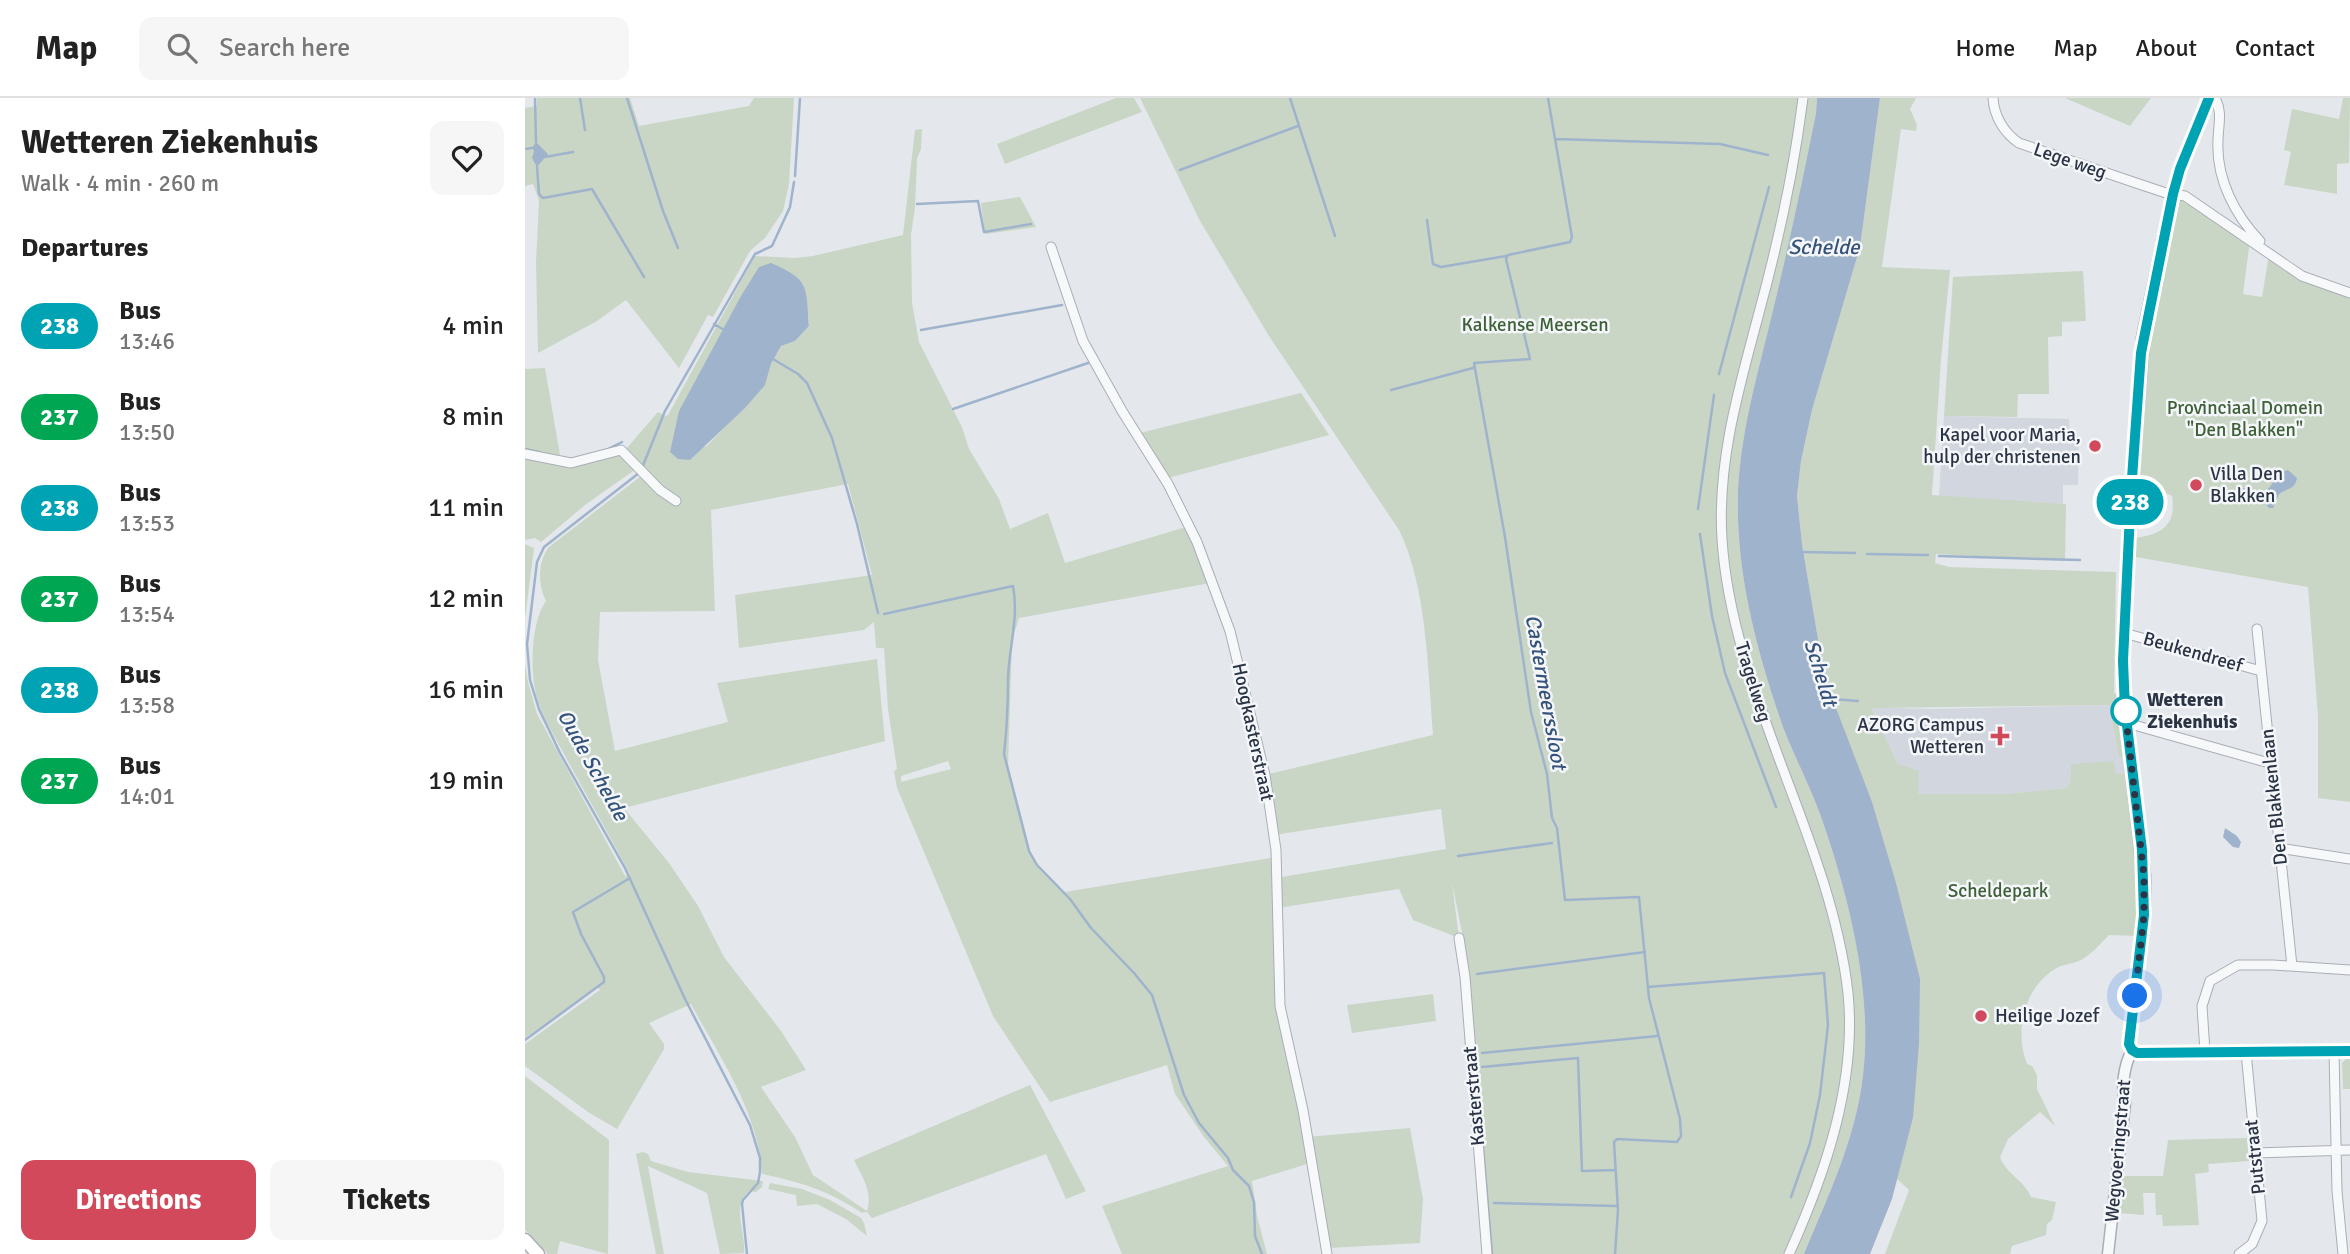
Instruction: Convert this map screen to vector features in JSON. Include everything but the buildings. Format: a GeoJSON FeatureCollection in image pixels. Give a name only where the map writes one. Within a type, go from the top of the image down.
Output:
{"type":"FeatureCollection","features":[{"type":"Feature","properties":{"kind":"main road","name":"Wegvoeringstraat"},"geometry":{"type":"LineString","coordinates":[[2132,1050],[2129,1044],[2144,915],[2144,876],[2123,661],[2139,367],[2173,194],[2180,169],[2209,98]]}},
{"type":"Feature","properties":{"kind":"main road"},"geometry":{"type":"LineString","coordinates":[[2132,1050],[2137,1053],[2350,1051]]}},
{"type":"Feature","properties":{"kind":"main road"},"geometry":{"type":"LineString","coordinates":[[525,1240],[538,1254]]}},
{"type":"Feature","properties":{"kind":"street","name":"Tragelweg"},"geometry":{"type":"LineString","coordinates":[[1789,1254],[1822,1172],[1832,1138],[1846,1069],[1848,996],[1834,918],[1743,653],[1728,587],[1721,519],[1728,435],[1785,208],[1803,98]]}},
{"type":"Feature","properties":{"kind":"street","name":"Lege weg"},"geometry":{"type":"LineString","coordinates":[[1993,98],[1993,107],[1999,120],[2009,136],[2019,143],[2185,196],[2276,258]]}},
{"type":"Feature","properties":{"kind":"street"},"geometry":{"type":"LineString","coordinates":[[2215,98],[2220,109],[2217,144],[2220,174],[2231,199],[2253,234],[2276,258],[2302,276],[2350,293]]}},
{"type":"Feature","properties":{"kind":"street","name":"Hoogkasterstraat"},"geometry":{"type":"LineString","coordinates":[[1051,247],[1083,341],[1122,411],[1168,484],[1201,553],[1233,644],[1251,710],[1270,808],[1276,850],[1280,1006],[1303,1110],[1327,1254]]}},
{"type":"Feature","properties":{"kind":"street"},"geometry":{"type":"LineString","coordinates":[[525,454],[571,464],[621,450],[660,490],[676,502]]}},
{"type":"Feature","properties":{"kind":"street","name":"Den Blakkenlaan"},"geometry":{"type":"LineString","coordinates":[[2257,629],[2292,965]]}},
{"type":"Feature","properties":{"kind":"street","name":"Beukendreef"},"geometry":{"type":"LineString","coordinates":[[2124,633],[2261,671]]}},
{"type":"Feature","properties":{"kind":"street"},"geometry":{"type":"LineString","coordinates":[[2127,723],[2269,763]]}},
{"type":"Feature","properties":{"kind":"street"},"geometry":{"type":"LineString","coordinates":[[2279,849],[2350,859]]}},
{"type":"Feature","properties":{"kind":"street","name":"Kasterstraat"},"geometry":{"type":"LineString","coordinates":[[1459,938],[1465,977],[1487,1254]]}},
{"type":"Feature","properties":{"kind":"street"},"geometry":{"type":"LineString","coordinates":[[2205,1052],[2202,1006],[2210,981],[2238,965],[2292,965],[2350,970]]}},
{"type":"Feature","properties":{"kind":"street","name":"Wegvoeringstraat"},"geometry":{"type":"LineString","coordinates":[[2108,1254],[2125,1103],[2122,1091],[2132,1050]]}},
{"type":"Feature","properties":{"kind":"street"},"geometry":{"type":"LineString","coordinates":[[2334,1051],[2337,1191],[2343,1254]]}},
{"type":"Feature","properties":{"kind":"street","name":"Putstraat"},"geometry":{"type":"LineString","coordinates":[[2239,1254],[2252,1244],[2262,1221],[2246,1052]]}},
{"type":"Feature","properties":{"kind":"street"},"geometry":{"type":"LineString","coordinates":[[2255,1153],[2350,1150]]}},
{"type":"Feature","properties":{"kind":"shaded area"},"geometry":{"type":"Polygon","coordinates":[[[1944,416],[2069,419],[2070,436],[2079,436],[2078,485],[2063,485],[2063,504],[1939,496],[1944,416]]]}},
{"type":"Feature","properties":{"kind":"shaded area","name":"AZORG Campus Wetteren"},"geometry":{"type":"Polygon","coordinates":[[[2119,705],[2120,712],[2110,712],[2119,757],[2125,757],[2127,773],[2116,774],[2114,762],[2071,765],[2070,783],[2066,788],[2005,794],[1918,794],[1898,764],[1872,707],[1931,709],[2119,705]]]}},
{"type":"Feature","properties":{"kind":"green space"},"geometry":{"type":"Polygon","coordinates":[[[537,98],[630,98],[639,126],[749,106],[754,98],[794,98],[789,184],[783,211],[765,238],[750,251],[713,317],[708,315],[679,368],[626,300],[597,321],[538,353],[536,263],[539,200],[533,184],[525,186],[525,108],[537,106],[537,98]]]}},
{"type":"Feature","properties":{"kind":"green space"},"geometry":{"type":"Polygon","coordinates":[[[1116,98],[1134,98],[1142,112],[1005,164],[997,144],[1116,98]]]}},
{"type":"Feature","properties":{"kind":"green space","name":"Kalkense Meersen"},"geometry":{"type":"Polygon","coordinates":[[[1140,98],[1817,98],[1796,212],[1748,413],[1738,492],[1743,572],[1753,624],[1783,727],[1820,814],[1840,876],[1856,942],[1864,1009],[1863,1075],[1854,1121],[1840,1166],[1804,1254],[1492,1254],[1477,1066],[1463,937],[1452,883],[1459,938],[1413,920],[1399,889],[1278,908],[1279,990],[1307,1137],[1410,1128],[1423,1199],[1420,1243],[1329,1248],[1307,1142],[1307,1164],[1252,1181],[1257,1216],[1267,1254],[1122,1254],[1102,1206],[1228,1166],[1204,1137],[1175,1094],[1167,1065],[1050,1102],[993,1016],[897,788],[884,648],[876,648],[874,622],[864,630],[739,648],[735,595],[872,575],[848,484],[711,510],[715,611],[600,612],[598,660],[615,751],[728,722],[717,683],[877,659],[885,741],[624,808],[669,863],[698,906],[724,957],[781,1031],[806,1070],[761,1087],[795,1137],[813,1175],[867,1211],[868,1191],[854,1160],[1030,1085],[1086,1191],[1066,1199],[1046,1154],[872,1218],[867,1212],[862,1213],[814,1188],[762,1174],[754,1129],[746,1107],[691,1004],[649,1023],[664,1044],[664,1049],[617,1129],[588,1112],[525,1066],[525,1044],[600,990],[598,987],[525,1038],[525,664],[537,714],[625,876],[630,874],[551,731],[536,694],[533,646],[537,621],[546,601],[541,588],[542,560],[549,547],[645,473],[626,449],[658,412],[668,415],[755,256],[813,256],[903,235],[915,130],[922,129],[911,235],[912,303],[919,342],[962,427],[969,449],[999,499],[1010,529],[1048,513],[1065,563],[1186,527],[1210,583],[1019,618],[1012,640],[1008,765],[1031,854],[1038,866],[1065,892],[1276,857],[1276,878],[1446,849],[1441,809],[1274,835],[1265,775],[1433,735],[1425,630],[1415,577],[1399,530],[1269,336],[1200,221],[1140,98]],[[808,314],[675,436],[670,452],[707,446],[765,384],[771,364],[781,346],[795,341],[809,326],[808,314]],[[948,761],[901,776],[901,782],[951,769],[948,761]]]}},
{"type":"Feature","properties":{"kind":"green space","name":"Scheldepark"},"geometry":{"type":"Polygon","coordinates":[[[1880,98],[1916,98],[1910,109],[1917,125],[1916,131],[1901,129],[1882,267],[1950,270],[1932,495],[2066,504],[2065,561],[1936,554],[1935,563],[1949,567],[2116,572],[2114,693],[2119,695],[2119,705],[1872,708],[1898,764],[1919,771],[1918,794],[2005,794],[2066,788],[2070,783],[2071,764],[2114,761],[2116,774],[2127,773],[2136,828],[2139,936],[2109,935],[2085,958],[2058,967],[2044,977],[2029,999],[2022,1024],[2023,1051],[2027,1064],[2032,1066],[2037,1075],[2037,1089],[2055,1126],[2040,1112],[2008,1139],[2000,1157],[2031,1197],[2056,1202],[2052,1220],[2047,1224],[2046,1235],[2012,1246],[2010,1254],[1885,1254],[1909,1190],[1897,1179],[1913,1118],[1836,708],[1819,645],[1802,544],[1797,496],[1801,461],[1812,410],[1860,247],[1880,98]]]}},
{"type":"Feature","properties":{"kind":"green space"},"geometry":{"type":"Polygon","coordinates":[[[2065,98],[2151,98],[2130,126],[2065,98]]]}},
{"type":"Feature","properties":{"kind":"green space"},"geometry":{"type":"Polygon","coordinates":[[[2343,98],[2350,98],[2349,163],[2337,164],[2337,194],[2284,185],[2291,152],[2284,150],[2292,109],[2339,119],[2343,98]]]}},
{"type":"Feature","properties":{"kind":"green space"},"geometry":{"type":"Polygon","coordinates":[[[1020,197],[1036,227],[985,234],[981,203],[1020,197]]]}},
{"type":"Feature","properties":{"kind":"green space","name":"Provinciaal Domein \"Den Blakken\""},"geometry":{"type":"Polygon","coordinates":[[[2177,197],[2250,240],[2243,294],[2262,297],[2269,255],[2350,297],[2350,802],[2318,798],[2318,716],[2308,587],[2130,556],[2135,538],[2159,531],[2165,527],[2172,515],[2172,496],[2164,492],[2134,490],[2144,368],[2177,197]]]}},
{"type":"Feature","properties":{"kind":"green space"},"geometry":{"type":"Polygon","coordinates":[[[2083,271],[2086,321],[2062,322],[2062,336],[2048,337],[2049,394],[2018,394],[2017,417],[1944,416],[1953,277],[2083,271]]]}},
{"type":"Feature","properties":{"kind":"green space"},"geometry":{"type":"Polygon","coordinates":[[[545,368],[560,455],[556,459],[525,451],[525,369],[545,368]]]}},
{"type":"Feature","properties":{"kind":"green space"},"geometry":{"type":"Polygon","coordinates":[[[1301,393],[1329,435],[1168,478],[1140,433],[1301,393]]]}},
{"type":"Feature","properties":{"kind":"green space"},"geometry":{"type":"Polygon","coordinates":[[[619,453],[636,469],[585,505],[541,542],[535,538],[525,540],[525,456],[559,464],[619,453]]]}},
{"type":"Feature","properties":{"kind":"green space"},"geometry":{"type":"Polygon","coordinates":[[[525,544],[534,548],[525,619],[525,544]]]}},
{"type":"Feature","properties":{"kind":"green space"},"geometry":{"type":"Polygon","coordinates":[[[2110,712],[2120,712],[2125,757],[2119,757],[2110,712]]]}},
{"type":"Feature","properties":{"kind":"green space"},"geometry":{"type":"Polygon","coordinates":[[[1433,994],[1436,1021],[1352,1033],[1347,1005],[1433,994]]]}},
{"type":"Feature","properties":{"kind":"green space"},"geometry":{"type":"Polygon","coordinates":[[[2348,1057],[2350,1089],[2343,1089],[2342,1063],[2348,1057]]]}},
{"type":"Feature","properties":{"kind":"green space"},"geometry":{"type":"Polygon","coordinates":[[[525,1076],[609,1140],[608,1254],[560,1241],[557,1254],[548,1254],[525,1230],[525,1076]]]}},
{"type":"Feature","properties":{"kind":"green space"},"geometry":{"type":"Polygon","coordinates":[[[2247,1138],[2249,1161],[2208,1164],[2209,1172],[2195,1174],[2199,1225],[2163,1226],[2162,1215],[2156,1215],[2155,1193],[2143,1193],[2144,1215],[2119,1213],[2121,1176],[2163,1176],[2168,1140],[2247,1138]]]}},
{"type":"Feature","properties":{"kind":"green space"},"geometry":{"type":"Polygon","coordinates":[[[636,1154],[648,1154],[651,1161],[688,1172],[763,1181],[762,1187],[756,1192],[749,1191],[741,1204],[744,1253],[720,1254],[707,1193],[648,1166],[664,1254],[656,1254],[636,1154]]]}},
{"type":"Feature","properties":{"kind":"green space"},"geometry":{"type":"Polygon","coordinates":[[[770,1183],[802,1189],[830,1200],[861,1218],[867,1236],[846,1219],[817,1204],[797,1206],[796,1195],[768,1189],[770,1183]]]}},
{"type":"Feature","properties":{"kind":"water","name":"Schelde"},"geometry":{"type":"Polygon","coordinates":[[[1817,98],[1880,98],[1860,247],[1812,410],[1797,496],[1819,645],[1836,708],[1872,802],[1920,979],[1919,1044],[1913,1118],[1892,1199],[1870,1254],[1804,1254],[1840,1166],[1854,1121],[1863,1075],[1864,1009],[1856,942],[1840,876],[1820,814],[1783,727],[1759,651],[1747,598],[1738,519],[1740,466],[1748,413],[1796,212],[1817,98]]]}},
{"type":"Feature","properties":{"kind":"water"},"geometry":{"type":"Polygon","coordinates":[[[536,142],[548,154],[537,167],[532,158],[532,148],[536,142]]]}},
{"type":"Feature","properties":{"kind":"water"},"geometry":{"type":"Polygon","coordinates":[[[771,263],[793,274],[803,286],[809,326],[795,341],[781,346],[771,364],[765,385],[745,408],[690,460],[678,459],[670,452],[679,411],[759,267],[771,263]]]}},
{"type":"Feature","properties":{"kind":"water"},"geometry":{"type":"Polygon","coordinates":[[[2288,470],[2297,478],[2296,482],[2293,487],[2279,494],[2273,508],[2269,508],[2262,500],[2236,503],[2232,500],[2241,488],[2247,489],[2253,496],[2260,494],[2269,488],[2278,475],[2288,470]]]}},
{"type":"Feature","properties":{"kind":"water"},"geometry":{"type":"Polygon","coordinates":[[[2225,828],[2237,836],[2241,842],[2239,848],[2233,847],[2223,837],[2225,828]]]}},
{"type":"Feature","properties":{"kind":"waterway"},"geometry":{"type":"LineString","coordinates":[[535,98],[536,142]]}},
{"type":"Feature","properties":{"kind":"waterway"},"geometry":{"type":"LineString","coordinates":[[580,98],[585,130]]}},
{"type":"Feature","properties":{"kind":"waterway"},"geometry":{"type":"LineString","coordinates":[[627,98],[663,211],[678,248]]}},
{"type":"Feature","properties":{"kind":"waterway","name":"Oude Schelde"},"geometry":{"type":"LineString","coordinates":[[795,176],[800,98]]}},
{"type":"Feature","properties":{"kind":"waterway"},"geometry":{"type":"LineString","coordinates":[[1290,98],[1335,236]]}},
{"type":"Feature","properties":{"kind":"waterway","name":"Castermeerssloot"},"geometry":{"type":"LineString","coordinates":[[1548,98],[1572,237],[1570,242],[1508,255],[1506,259],[1530,359],[1474,363],[1505,537],[1531,712],[1547,774],[1552,818],[1557,828],[1565,900],[1639,897],[1649,998],[1680,1119],[1681,1136],[1677,1142],[1617,1139],[1614,1142],[1618,1210],[1615,1254]]}},
{"type":"Feature","properties":{"kind":"waterway"},"geometry":{"type":"LineString","coordinates":[[1180,170],[1298,126]]}},
{"type":"Feature","properties":{"kind":"waterway"},"geometry":{"type":"LineString","coordinates":[[1555,139],[1720,144],[1768,155]]}},
{"type":"Feature","properties":{"kind":"waterway"},"geometry":{"type":"LineString","coordinates":[[525,149],[532,148]]}},
{"type":"Feature","properties":{"kind":"waterway"},"geometry":{"type":"LineString","coordinates":[[545,157],[573,152]]}},
{"type":"Feature","properties":{"kind":"waterway"},"geometry":{"type":"LineString","coordinates":[[537,167],[539,194],[543,198],[592,189],[644,277]]}},
{"type":"Feature","properties":{"kind":"waterway","name":"Oude Schelde"},"geometry":{"type":"LineString","coordinates":[[642,468],[665,411],[755,254],[772,246],[790,207],[794,182]]}},
{"type":"Feature","properties":{"kind":"waterway"},"geometry":{"type":"LineString","coordinates":[[1719,374],[1769,187]]}},
{"type":"Feature","properties":{"kind":"waterway"},"geometry":{"type":"LineString","coordinates":[[917,204],[978,201],[984,232],[1031,224]]}},
{"type":"Feature","properties":{"kind":"waterway"},"geometry":{"type":"LineString","coordinates":[[1427,220],[1433,264],[1441,267],[1506,256]]}},
{"type":"Feature","properties":{"kind":"waterway"},"geometry":{"type":"LineString","coordinates":[[921,330],[1062,305]]}},
{"type":"Feature","properties":{"kind":"waterway"},"geometry":{"type":"LineString","coordinates":[[714,324],[726,331]]}},
{"type":"Feature","properties":{"kind":"waterway"},"geometry":{"type":"LineString","coordinates":[[773,359],[798,374],[807,383],[832,438],[857,524],[878,613]]}},
{"type":"Feature","properties":{"kind":"waterway"},"geometry":{"type":"LineString","coordinates":[[953,409],[1088,363]]}},
{"type":"Feature","properties":{"kind":"waterway"},"geometry":{"type":"LineString","coordinates":[[1391,390],[1473,368]]}},
{"type":"Feature","properties":{"kind":"waterway"},"geometry":{"type":"LineString","coordinates":[[1698,509],[1714,395]]}},
{"type":"Feature","properties":{"kind":"waterway"},"geometry":{"type":"LineString","coordinates":[[606,450],[622,442]]}},
{"type":"Feature","properties":{"kind":"waterway"},"geometry":{"type":"LineString","coordinates":[[525,449],[539,452]]}},
{"type":"Feature","properties":{"kind":"waterway","name":"Oude Schelde"},"geometry":{"type":"LineString","coordinates":[[639,473],[544,547],[537,562],[527,644],[530,680],[539,709],[560,753],[625,868],[685,999],[750,1125],[760,1158],[760,1172],[758,1183],[742,1204],[747,1254]]}},
{"type":"Feature","properties":{"kind":"waterway"},"geometry":{"type":"LineString","coordinates":[[1700,534],[1712,616],[1725,673],[1776,807]]}},
{"type":"Feature","properties":{"kind":"waterway"},"geometry":{"type":"LineString","coordinates":[[1802,552],[1855,553]]}},
{"type":"Feature","properties":{"kind":"waterway"},"geometry":{"type":"LineString","coordinates":[[1867,554],[1928,555]]}},
{"type":"Feature","properties":{"kind":"waterway"},"geometry":{"type":"LineString","coordinates":[[1939,556],[2080,560]]}},
{"type":"Feature","properties":{"kind":"waterway"},"geometry":{"type":"LineString","coordinates":[[884,614],[1013,586],[1014,621],[1004,754],[1029,851],[1037,865],[1070,899],[1091,928],[1152,995],[1184,1095],[1199,1123],[1228,1158],[1233,1170],[1249,1186],[1254,1202],[1255,1236],[1262,1254]]}},
{"type":"Feature","properties":{"kind":"waterway","name":"Scheldt"},"geometry":{"type":"LineString","coordinates":[[1833,699],[1858,701]]}},
{"type":"Feature","properties":{"kind":"waterway"},"geometry":{"type":"LineString","coordinates":[[1458,856],[1552,843]]}},
{"type":"Feature","properties":{"kind":"waterway"},"geometry":{"type":"LineString","coordinates":[[525,1040],[604,982],[573,912],[630,878]]}},
{"type":"Feature","properties":{"kind":"waterway"},"geometry":{"type":"LineString","coordinates":[[1477,974],[1645,952]]}},
{"type":"Feature","properties":{"kind":"waterway"},"geometry":{"type":"LineString","coordinates":[[1648,987],[1824,973],[1828,1025],[1820,1095],[1810,1143],[1791,1197]]}},
{"type":"Feature","properties":{"kind":"waterway"},"geometry":{"type":"LineString","coordinates":[[1482,1053],[1657,1036]]}},
{"type":"Feature","properties":{"kind":"waterway"},"geometry":{"type":"LineString","coordinates":[[1466,1042],[1470,1091]]}},
{"type":"Feature","properties":{"kind":"waterway"},"geometry":{"type":"LineString","coordinates":[[1482,1067],[1578,1058],[1582,1171],[1615,1170]]}},
{"type":"Feature","properties":{"kind":"waterway"},"geometry":{"type":"LineString","coordinates":[[1477,1076],[1492,1254]]}},
{"type":"Feature","properties":{"kind":"waterway"},"geometry":{"type":"LineString","coordinates":[[1494,1203],[1617,1206]]}},
{"type":"Feature","properties":{"kind":"bus line","name":"238"},"geometry":{"type":"LineString","coordinates":[[2209,98],[2180,169],[2173,194],[2139,367],[2131,475],[2123,661],[2125,709],[2140,825],[2144,915],[2129,1044],[2137,1053],[2350,1051]]}},
{"type":"Feature","properties":{"kind":"place","name":"Kapel voor Maria, hulp der christenen"},"geometry":{"type":"Point","coordinates":[2095,446]}},
{"type":"Feature","properties":{"kind":"place","name":"Villa Den Blakken"},"geometry":{"type":"Point","coordinates":[2196,485]}},
{"type":"Feature","properties":{"kind":"place","name":"Wetteren Ziekenhuis"},"geometry":{"type":"Point","coordinates":[2126,711]}},
{"type":"Feature","properties":{"kind":"place","name":"AZORG Campus Wetteren"},"geometry":{"type":"Point","coordinates":[2000,736]}},
{"type":"Feature","properties":{"kind":"place","name":"Heilige Jozef"},"geometry":{"type":"Point","coordinates":[1981,1016]}},
{"type":"Feature","properties":{"kind":"route"},"geometry":{"type":"LineString","coordinates":[[2126,711],[2125,709],[2144,876],[2144,915],[2135,996]]}}]}
